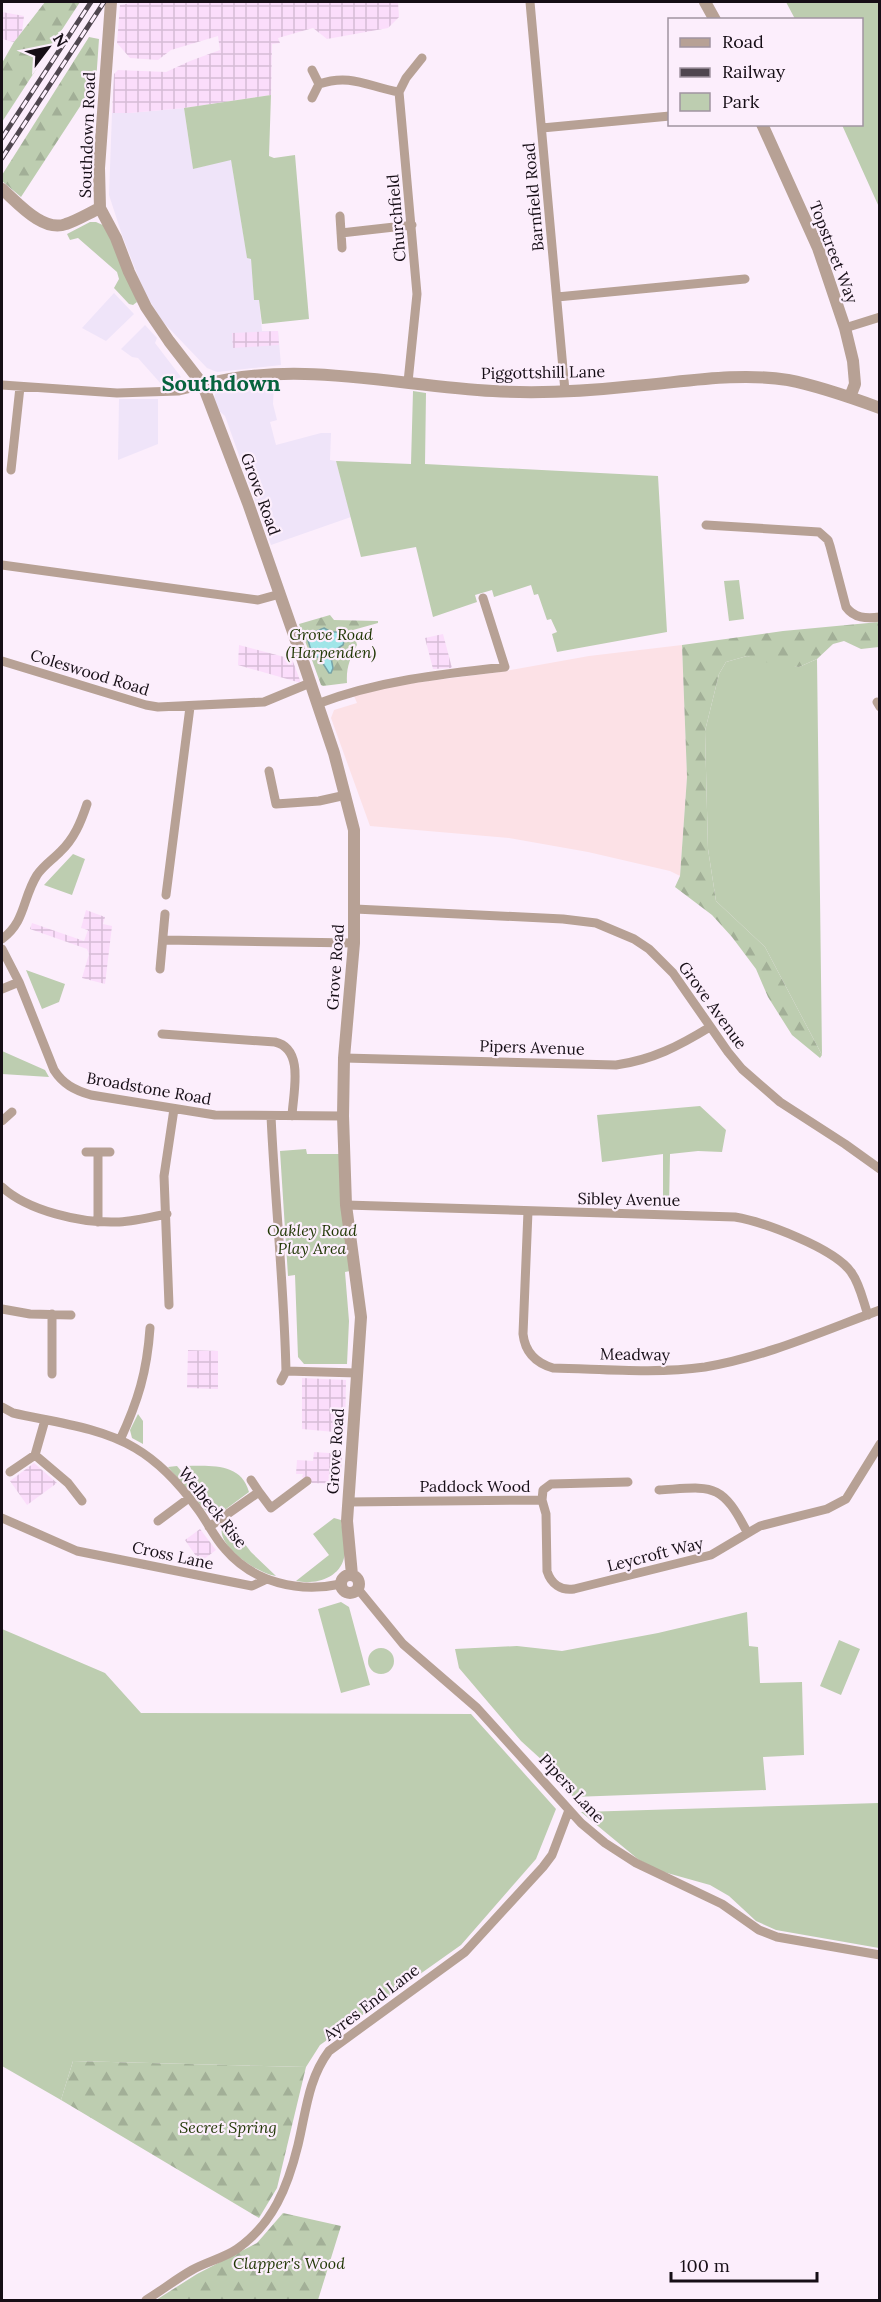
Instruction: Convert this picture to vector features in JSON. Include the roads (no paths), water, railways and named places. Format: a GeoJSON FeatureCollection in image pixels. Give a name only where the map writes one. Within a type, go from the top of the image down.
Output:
{"type":"FeatureCollection","features":[{"type":"Feature","properties":{"kind":"street","name":"Southdown Road"},"geometry":{"type":"LineString","coordinates":[[111,2],[99,168],[100,208],[116,238],[129,273],[146,307],[202,385]]}},
{"type":"Feature","properties":{"kind":"street","name":"Barnfield Road"},"geometry":{"type":"LineString","coordinates":[[530,2],[565,390]]}},
{"type":"Feature","properties":{"kind":"street"},"geometry":{"type":"LineString","coordinates":[[705,2],[714,18]]}},
{"type":"Feature","properties":{"kind":"street"},"geometry":{"type":"LineString","coordinates":[[320,84],[350,79],[373,87],[399,92],[406,78],[422,57]]}},
{"type":"Feature","properties":{"kind":"street"},"geometry":{"type":"LineString","coordinates":[[312,70],[320,84]]}},
{"type":"Feature","properties":{"kind":"street"},"geometry":{"type":"LineString","coordinates":[[312,98],[320,84]]}},
{"type":"Feature","properties":{"kind":"street","name":"Churchfield"},"geometry":{"type":"LineString","coordinates":[[399,92],[417,294],[408,382]]}},
{"type":"Feature","properties":{"kind":"street"},"geometry":{"type":"LineString","coordinates":[[542,128],[668,116]]}},
{"type":"Feature","properties":{"kind":"street","name":"Topstreet Way"},"geometry":{"type":"LineString","coordinates":[[763,126],[818,248],[845,328],[853,361],[855,384],[850,397]]}},
{"type":"Feature","properties":{"kind":"street"},"geometry":{"type":"LineString","coordinates":[[2,189],[36,217],[53,226],[65,225],[100,208]]}},
{"type":"Feature","properties":{"kind":"street"},"geometry":{"type":"LineString","coordinates":[[339,216],[342,248]]}},
{"type":"Feature","properties":{"kind":"street"},"geometry":{"type":"LineString","coordinates":[[341,233],[412,225]]}},
{"type":"Feature","properties":{"kind":"street"},"geometry":{"type":"LineString","coordinates":[[557,297],[745,279]]}},
{"type":"Feature","properties":{"kind":"street"},"geometry":{"type":"LineString","coordinates":[[845,328],[879,317]]}},
{"type":"Feature","properties":{"kind":"street","name":"Piggottshill Lane"},"geometry":{"type":"LineString","coordinates":[[202,385],[215,381],[273,375],[314,375],[494,391],[633,387],[701,379],[757,378],[788,380],[850,397],[879,408]]}},
{"type":"Feature","properties":{"kind":"street"},"geometry":{"type":"LineString","coordinates":[[2,385],[117,393],[178,391],[202,385]]}},
{"type":"Feature","properties":{"kind":"street","name":"Grove Road"},"geometry":{"type":"LineString","coordinates":[[202,385],[280,594],[346,795],[354,830],[354,943],[344,1058],[343,1116],[346,1205],[361,1317],[347,1521],[352,1575],[359,1580],[358,1589]]}},
{"type":"Feature","properties":{"kind":"street"},"geometry":{"type":"LineString","coordinates":[[11,470],[20,387]]}},
{"type":"Feature","properties":{"kind":"street"},"geometry":{"type":"LineString","coordinates":[[706,525],[819,532],[828,540],[846,607],[860,617],[879,617]]}},
{"type":"Feature","properties":{"kind":"street"},"geometry":{"type":"LineString","coordinates":[[2,565],[258,600],[280,594]]}},
{"type":"Feature","properties":{"kind":"street"},"geometry":{"type":"LineString","coordinates":[[317,704],[346,693],[390,683],[505,667],[483,598]]}},
{"type":"Feature","properties":{"kind":"street","name":"Coleswood Road"},"geometry":{"type":"LineString","coordinates":[[2,661],[146,705],[190,706],[264,702],[310,683]]}},
{"type":"Feature","properties":{"kind":"street"},"geometry":{"type":"LineString","coordinates":[[166,895],[190,706]]}},
{"type":"Feature","properties":{"kind":"street"},"geometry":{"type":"LineString","coordinates":[[268,771],[276,804],[319,801],[346,795]]}},
{"type":"Feature","properties":{"kind":"street"},"geometry":{"type":"LineString","coordinates":[[2,939],[19,922],[31,887],[39,872],[61,852],[76,832],[87,804]]}},
{"type":"Feature","properties":{"kind":"street","name":"Grove Avenue"},"geometry":{"type":"LineString","coordinates":[[355,909],[563,919],[596,923],[634,939],[661,959],[687,990],[742,1069],[762,1088],[879,1167]]}},
{"type":"Feature","properties":{"kind":"street"},"geometry":{"type":"LineString","coordinates":[[160,969],[165,914]]}},
{"type":"Feature","properties":{"kind":"street"},"geometry":{"type":"LineString","coordinates":[[163,940],[354,943]]}},
{"type":"Feature","properties":{"kind":"street","name":"Broadstone Road"},"geometry":{"type":"LineString","coordinates":[[2,949],[19,982],[50,1061],[66,1084],[91,1095],[215,1116],[343,1116]]}},
{"type":"Feature","properties":{"kind":"street"},"geometry":{"type":"LineString","coordinates":[[2,989],[19,982]]}},
{"type":"Feature","properties":{"kind":"street","name":"Pipers Avenue"},"geometry":{"type":"LineString","coordinates":[[344,1058],[616,1065],[653,1058],[711,1027]]}},
{"type":"Feature","properties":{"kind":"street"},"geometry":{"type":"LineString","coordinates":[[162,1034],[275,1042],[287,1047],[295,1060],[292,1116]]}},
{"type":"Feature","properties":{"kind":"street"},"geometry":{"type":"LineString","coordinates":[[169,1305],[164,1176],[174,1109]]}},
{"type":"Feature","properties":{"kind":"street"},"geometry":{"type":"LineString","coordinates":[[2,1121],[12,1112]]}},
{"type":"Feature","properties":{"kind":"street"},"geometry":{"type":"LineString","coordinates":[[272,1116],[274,1190],[284,1297],[286,1371],[281,1381]]}},
{"type":"Feature","properties":{"kind":"street"},"geometry":{"type":"LineString","coordinates":[[86,1152],[110,1152]]}},
{"type":"Feature","properties":{"kind":"street"},"geometry":{"type":"LineString","coordinates":[[98,1152],[98,1222]]}},
{"type":"Feature","properties":{"kind":"street"},"geometry":{"type":"LineString","coordinates":[[2,1187],[9,1194],[30,1205],[98,1222],[118,1222],[166,1214]]}},
{"type":"Feature","properties":{"kind":"street","name":"Sibley Avenue"},"geometry":{"type":"LineString","coordinates":[[346,1205],[735,1217],[765,1223],[846,1265],[855,1279],[868,1315]]}},
{"type":"Feature","properties":{"kind":"street","name":"Meadway"},"geometry":{"type":"LineString","coordinates":[[528,1211],[523,1334],[528,1352],[546,1366],[671,1370],[705,1366],[748,1358],[879,1310]]}},
{"type":"Feature","properties":{"kind":"street"},"geometry":{"type":"LineString","coordinates":[[2,1309],[30,1314],[71,1315]]}},
{"type":"Feature","properties":{"kind":"street"},"geometry":{"type":"LineString","coordinates":[[52,1314],[52,1374]]}},
{"type":"Feature","properties":{"kind":"street"},"geometry":{"type":"LineString","coordinates":[[120,1440],[140,1394],[150,1328]]}},
{"type":"Feature","properties":{"kind":"street"},"geometry":{"type":"LineString","coordinates":[[286,1371],[357,1373]]}},
{"type":"Feature","properties":{"kind":"street","name":"Welbeck Rise"},"geometry":{"type":"LineString","coordinates":[[2,1407],[13,1413],[120,1440],[149,1458],[189,1498],[231,1555],[254,1573],[267,1579]]}},
{"type":"Feature","properties":{"kind":"street"},"geometry":{"type":"LineString","coordinates":[[10,1472],[35,1455],[45,1420]]}},
{"type":"Feature","properties":{"kind":"street","name":"Leycroft Way"},"geometry":{"type":"LineString","coordinates":[[542,1500],[546,1514],[547,1571],[553,1583],[567,1590],[711,1556],[760,1526],[839,1504],[846,1499],[879,1444]]}},
{"type":"Feature","properties":{"kind":"street"},"geometry":{"type":"LineString","coordinates":[[35,1455],[68,1483],[82,1501]]}},
{"type":"Feature","properties":{"kind":"street"},"geometry":{"type":"LineString","coordinates":[[251,1480],[271,1508],[307,1481]]}},
{"type":"Feature","properties":{"kind":"street","name":"Paddock Wood"},"geometry":{"type":"LineString","coordinates":[[348,1502],[542,1500],[543,1490],[551,1484],[628,1482]]}},
{"type":"Feature","properties":{"kind":"street"},"geometry":{"type":"LineString","coordinates":[[659,1490],[701,1487],[716,1491],[730,1502],[747,1532]]}},
{"type":"Feature","properties":{"kind":"street"},"geometry":{"type":"LineString","coordinates":[[209,1527],[259,1492]]}},
{"type":"Feature","properties":{"kind":"street"},"geometry":{"type":"LineString","coordinates":[[158,1521],[189,1498]]}},
{"type":"Feature","properties":{"kind":"street","name":"Cross Lane"},"geometry":{"type":"LineString","coordinates":[[2,1518],[77,1551],[252,1586],[267,1579],[309,1588],[341,1584]]}},
{"type":"Feature","properties":{"kind":"street"},"geometry":{"type":"LineString","coordinates":[[352,1575],[344,1577],[341,1584],[343,1589],[348,1592],[358,1589]]}},
{"type":"Feature","properties":{"kind":"street","name":"Pipers Lane"},"geometry":{"type":"LineString","coordinates":[[358,1589],[402,1644],[477,1708],[591,1832],[636,1863],[722,1904],[759,1930],[777,1937],[879,1955]]}},
{"type":"Feature","properties":{"kind":"street","name":"Ayres End Lane"},"geometry":{"type":"LineString","coordinates":[[146,2301],[192,2270],[236,2250],[273,2213],[289,2179],[311,2083],[319,2065],[329,2051],[465,1952],[552,1855],[569,1810]]}},
{"type":"Feature","properties":{"kind":"water"},"geometry":{"type":"Polygon","coordinates":[[[324,628],[331,632],[340,632],[345,638],[343,645],[330,653],[333,668],[331,673],[319,657],[313,657],[307,637],[324,628]]]}},
{"type":"Feature","properties":{"kind":"railway"},"geometry":{"type":"LineString","coordinates":[[2,138],[91,2]]}},
{"type":"Feature","properties":{"kind":"railway"},"geometry":{"type":"LineString","coordinates":[[2,158],[104,2]]}},
{"type":"Feature","properties":{"kind":"district","name":"Southdown"},"geometry":{"type":"Point","coordinates":[221,383]}},
{"type":"Feature","properties":{"kind":"park label","name":"Grove Road (Harpenden)"},"geometry":{"type":"Point","coordinates":[331,643]}},
{"type":"Feature","properties":{"kind":"park label","name":"Oakley Road Play Area"},"geometry":{"type":"Point","coordinates":[312,1239]}},
{"type":"Feature","properties":{"kind":"park label","name":"Secret Spring"},"geometry":{"type":"Point","coordinates":[228,2127]}},
{"type":"Feature","properties":{"kind":"park label","name":"Clapper's Wood"},"geometry":{"type":"Point","coordinates":[289,2263]}}]}
